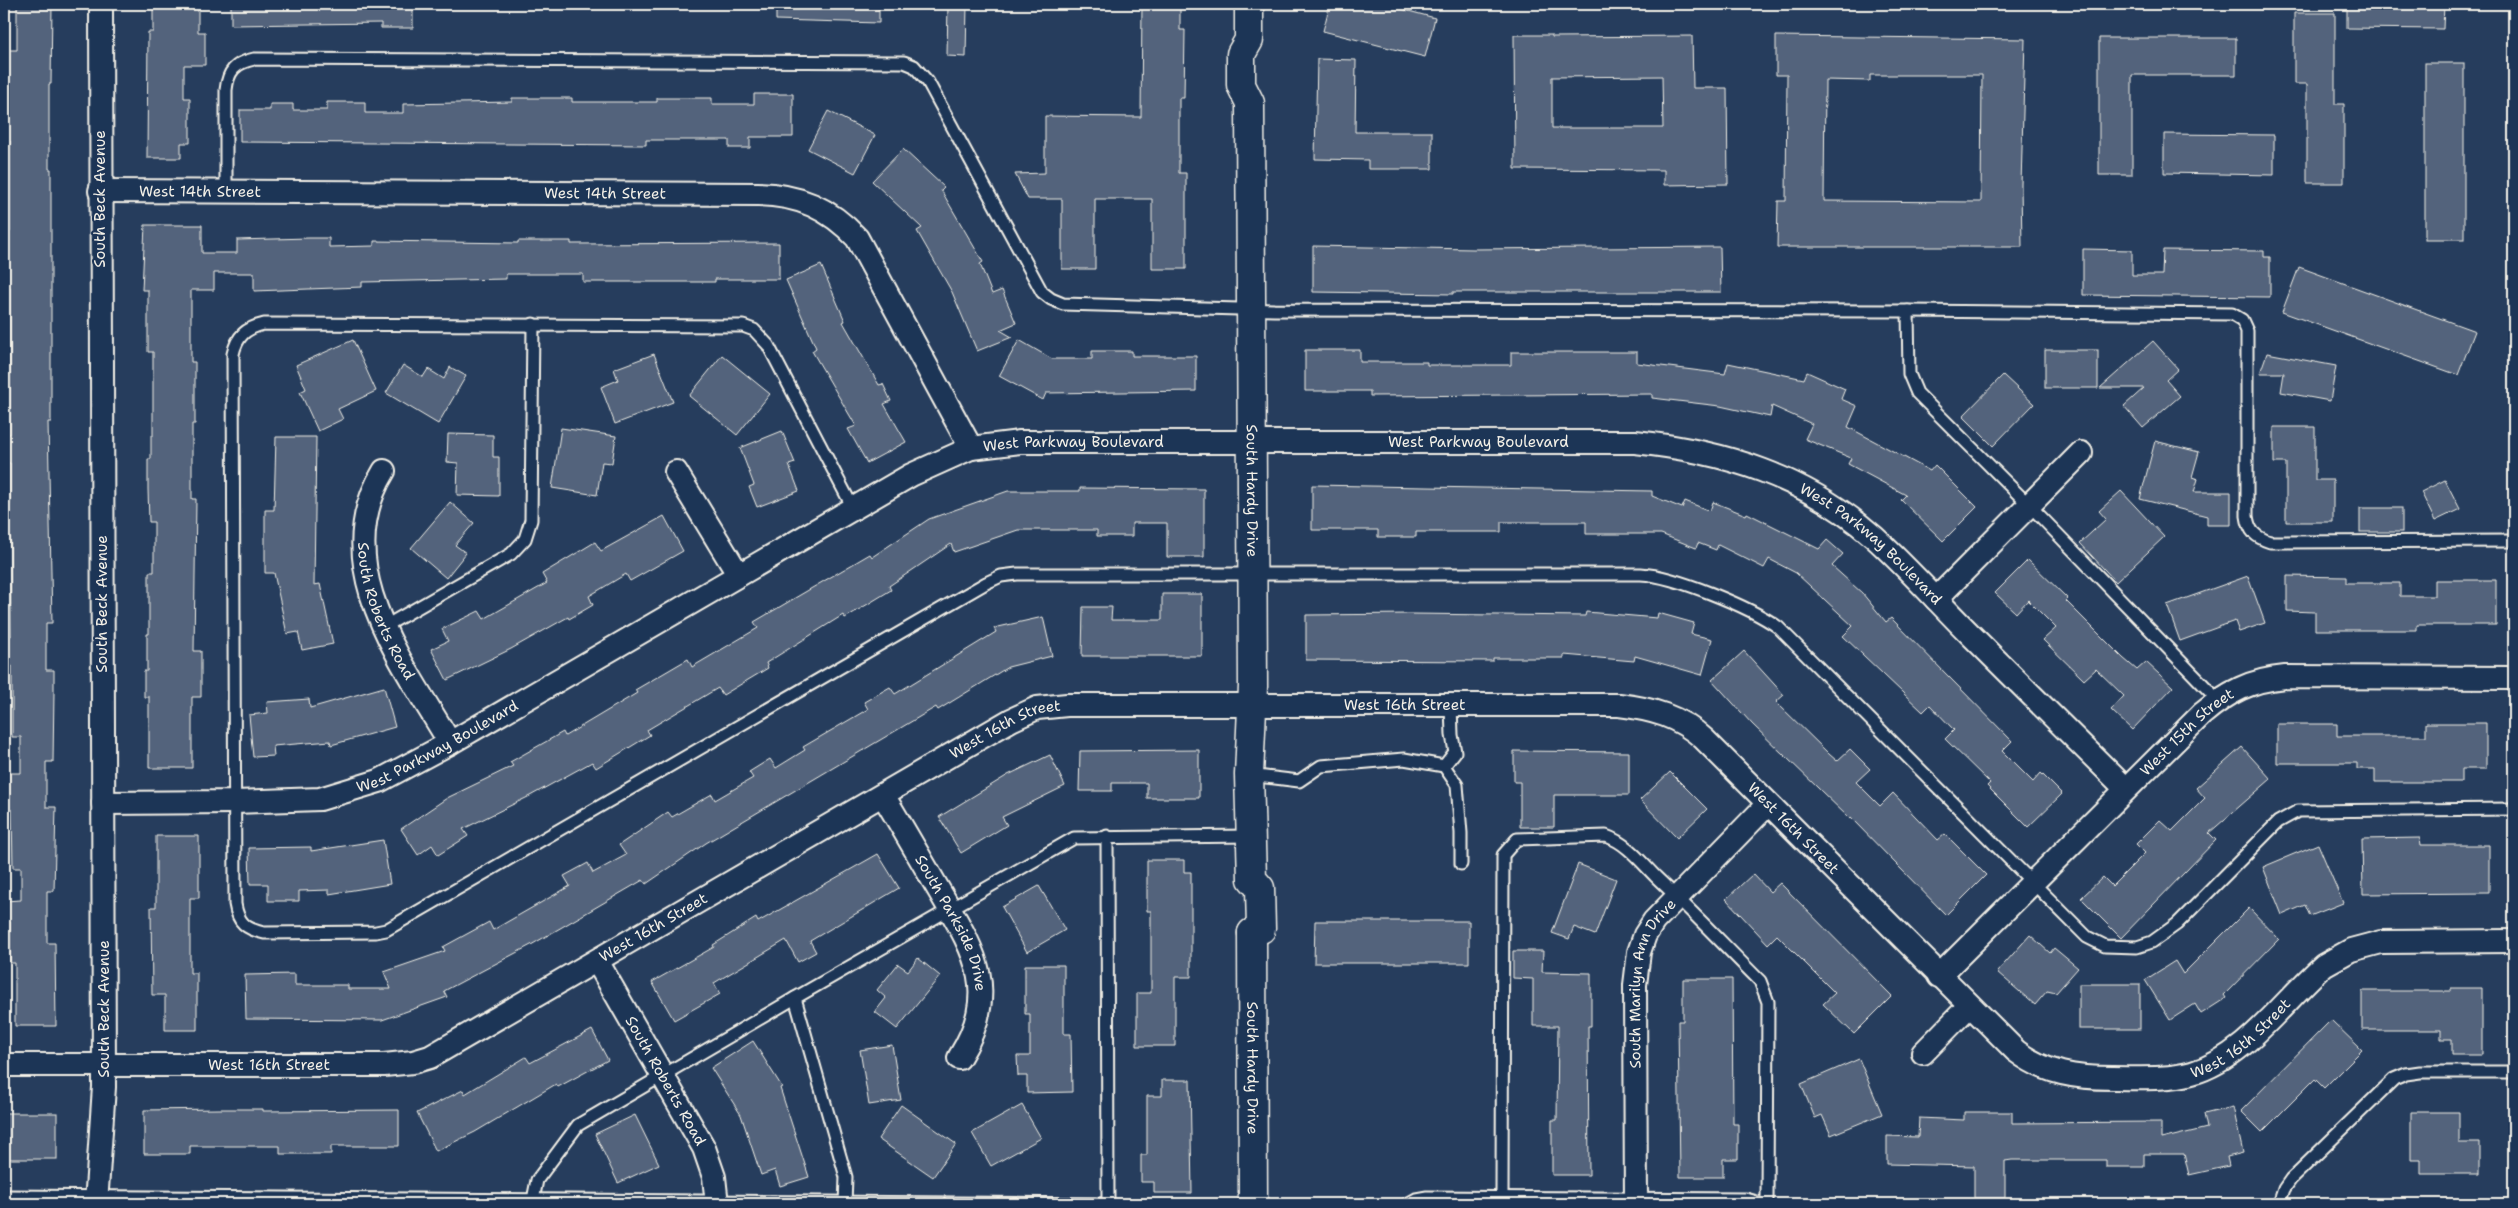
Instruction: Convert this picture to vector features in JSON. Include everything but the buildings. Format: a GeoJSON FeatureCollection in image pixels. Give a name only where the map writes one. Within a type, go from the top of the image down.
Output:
{"type":"FeatureCollection","features":[{"type":"Feature","properties":{"kind":"street","name":"South Beck Avenue"},"geometry":{"type":"LineString","coordinates":[[96,1201],[104,1066],[100,4]]}},
{"type":"Feature","properties":{"kind":"street","name":"South Hardy Drive"},"geometry":{"type":"LineString","coordinates":[[1249,4],[1249,40],[1241,54],[1241,85],[1250,103],[1253,573],[1252,704],[1249,775],[1252,879],[1242,886],[1243,928],[1252,933],[1253,1204]]}},
{"type":"Feature","properties":{"kind":"street","name":"West 14th Street"},"geometry":{"type":"LineString","coordinates":[[100,191],[758,194],[797,198],[830,213],[857,238],[971,448]]}},
{"type":"Feature","properties":{"kind":"street","name":"West Parkway Boulevard"},"geometry":{"type":"LineString","coordinates":[[103,803],[299,801],[340,794],[396,773],[925,467],[971,448],[1020,442],[1636,442],[1715,454],[1767,471],[1835,508],[1874,538],[2126,789]]}},
{"type":"Feature","properties":{"kind":"street"},"geometry":{"type":"LineString","coordinates":[[1936,599],[2081,453]]}},
{"type":"Feature","properties":{"kind":"street","name":"South Roberts Road"},"geometry":{"type":"LineString","coordinates":[[384,471],[370,498],[364,526],[368,584],[382,628],[450,743]]}},
{"type":"Feature","properties":{"kind":"street"},"geometry":{"type":"LineString","coordinates":[[676,472],[738,574]]}},
{"type":"Feature","properties":{"kind":"street","name":"West 15th Street"},"geometry":{"type":"LineString","coordinates":[[1939,976],[2032,881],[2218,700],[2249,683],[2285,676],[2514,678]]}},
{"type":"Feature","properties":{"kind":"street","name":"West 16th Street"},"geometry":{"type":"LineString","coordinates":[[4,1065],[374,1065],[413,1062],[444,1050],[1010,720],[1037,708],[1067,704],[1619,705],[1658,711],[1692,728],[2016,1051],[2043,1068],[2083,1078],[2166,1078],[2199,1071],[2229,1056],[2319,970],[2351,950],[2366,945],[2395,941],[2514,941]]}},
{"type":"Feature","properties":{"kind":"street","name":"South Parkside Drive"},"geometry":{"type":"LineString","coordinates":[[883,795],[950,908],[974,956],[981,990],[977,1025],[959,1058]]}},
{"type":"Feature","properties":{"kind":"street","name":"South Marilyn Ann Drive"},"geometry":{"type":"LineString","coordinates":[[1636,1201],[1636,969],[1645,935],[1654,920],[1676,896],[1768,804]]}},
{"type":"Feature","properties":{"kind":"street","name":"South Roberts Road"},"geometry":{"type":"LineString","coordinates":[[597,961],[704,1148],[714,1177],[717,1203]]}},
{"type":"Feature","properties":{"kind":"street"},"geometry":{"type":"LineString","coordinates":[[1923,1053],[1969,1006]]}},
{"type":"Feature","properties":{"kind":"lane"},"geometry":{"type":"LineString","coordinates":[[226,191],[227,78],[233,68],[242,61],[274,59],[898,61],[914,66],[928,82],[1042,292],[1051,299],[1077,306],[2232,314],[2242,320],[2248,336],[2247,516],[2248,526],[2253,533],[2270,542],[2514,541]]}},
{"type":"Feature","properties":{"kind":"lane"},"geometry":{"type":"LineString","coordinates":[[1908,311],[1908,374],[1918,394],[2030,506],[2218,700]]}},
{"type":"Feature","properties":{"kind":"lane"},"geometry":{"type":"LineString","coordinates":[[854,508],[768,345],[754,330],[732,324],[264,324],[252,327],[242,333],[235,343],[233,354],[235,904],[237,916],[243,925],[264,933],[376,932],[386,930],[993,580],[1017,574],[1641,574],[1669,578],[1758,614],[1778,627],[2092,941],[2106,946],[2137,947],[2152,942],[2178,924],[2278,822],[2298,811],[2514,809]]}},
{"type":"Feature","properties":{"kind":"lane"},"geometry":{"type":"LineString","coordinates":[[382,628],[511,554],[525,539],[531,520],[532,324]]}},
{"type":"Feature","properties":{"kind":"lane"},"geometry":{"type":"LineString","coordinates":[[1444,766],[1455,752],[1452,735],[1451,705]]}},
{"type":"Feature","properties":{"kind":"lane"},"geometry":{"type":"LineString","coordinates":[[1249,775],[1299,781],[1321,766],[1404,759],[1444,766],[1457,785],[1461,833],[1461,864]]}},
{"type":"Feature","properties":{"kind":"lane"},"geometry":{"type":"LineString","coordinates":[[533,1200],[537,1180],[578,1125],[662,1074],[1065,842],[1083,836],[1252,836]]}},
{"type":"Feature","properties":{"kind":"lane"},"geometry":{"type":"LineString","coordinates":[[4,1196],[96,1201],[533,1200],[717,1203],[1108,1204],[1107,836]]}},
{"type":"Feature","properties":{"kind":"lane"},"geometry":{"type":"LineString","coordinates":[[1407,1204],[1416,1199],[1427,1197],[1502,1197],[1636,1201],[1746,1199],[1765,1204],[1768,1002],[1765,991],[1760,981],[1625,846],[1606,836],[1517,839],[1502,855],[1502,1197]]}},
{"type":"Feature","properties":{"kind":"lane"},"geometry":{"type":"LineString","coordinates":[[795,998],[846,1177],[845,1203]]}},
{"type":"Feature","properties":{"kind":"lane"},"geometry":{"type":"LineString","coordinates":[[2279,1204],[2284,1189],[2291,1179],[2394,1080],[2406,1074],[2420,1072],[2514,1072]]}}]}
